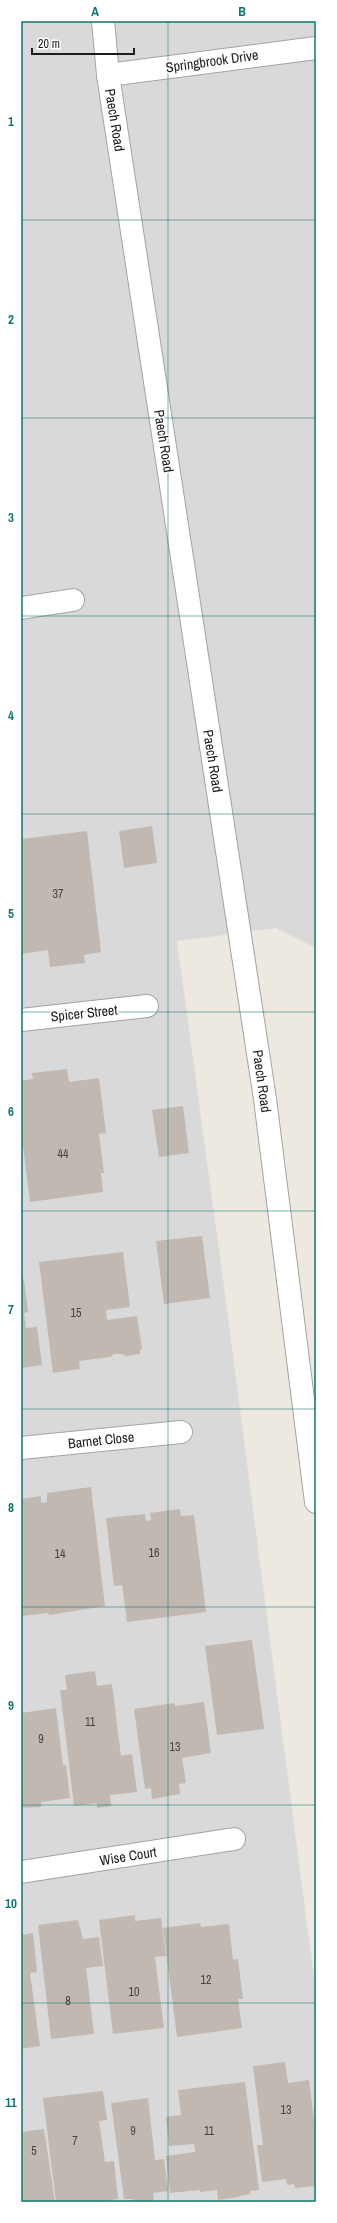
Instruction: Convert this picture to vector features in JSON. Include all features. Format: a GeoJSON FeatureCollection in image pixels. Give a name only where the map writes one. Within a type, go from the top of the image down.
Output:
{"type":"FeatureCollection","features":[{"type":"Feature","properties":{"kind":"street","name":"Paech Road"},"geometry":{"type":"LineString","coordinates":[[103,21],[108,75],[265,1099],[316,1502]]}},
{"type":"Feature","properties":{"kind":"street","name":"Springbrook Drive"},"geometry":{"type":"LineString","coordinates":[[108,75],[316,48]]}},
{"type":"Feature","properties":{"kind":"street"},"geometry":{"type":"LineString","coordinates":[[21,608],[73,600]]}},
{"type":"Feature","properties":{"kind":"street","name":"Spicer Street"},"geometry":{"type":"LineString","coordinates":[[21,1020],[147,1006]]}},
{"type":"Feature","properties":{"kind":"street","name":"Barnet Close"},"geometry":{"type":"LineString","coordinates":[[21,1448],[181,1432]]}},
{"type":"Feature","properties":{"kind":"street","name":"Wise Court"},"geometry":{"type":"LineString","coordinates":[[21,1872],[234,1839]]}},
{"type":"Feature","properties":{"kind":"shaded area"},"geometry":{"type":"Polygon","coordinates":[[[21,21],[316,21],[316,948],[276,928],[177,941],[225,1294],[316,1993],[316,2202],[21,2202],[21,21]]]}},
{"type":"Feature","properties":{"kind":"building"},"geometry":{"type":"Polygon","coordinates":[[[152,826],[157,863],[124,868],[119,831],[152,826]]]}},
{"type":"Feature","properties":{"kind":"building"},"geometry":{"type":"Polygon","coordinates":[[[87,831],[101,952],[84,955],[85,963],[50,967],[48,950],[21,954],[21,839],[87,831]]]}},
{"type":"Feature","properties":{"kind":"building"},"geometry":{"type":"Polygon","coordinates":[[[67,1069],[69,1082],[99,1078],[106,1133],[99,1134],[104,1173],[101,1173],[103,1192],[30,1202],[21,1130],[21,1081],[33,1079],[32,1073],[67,1069]]]}},
{"type":"Feature","properties":{"kind":"building"},"geometry":{"type":"Polygon","coordinates":[[[183,1106],[189,1153],[159,1157],[152,1110],[183,1106]]]}},
{"type":"Feature","properties":{"kind":"building"},"geometry":{"type":"Polygon","coordinates":[[[202,1236],[210,1298],[164,1304],[156,1241],[202,1236]]]}},
{"type":"Feature","properties":{"kind":"building"},"geometry":{"type":"Polygon","coordinates":[[[123,1252],[130,1307],[106,1310],[107,1320],[137,1316],[142,1349],[140,1350],[140,1354],[126,1356],[122,1354],[114,1354],[110,1357],[79,1361],[80,1369],[53,1373],[39,1262],[123,1252]]]}},
{"type":"Feature","properties":{"kind":"building"},"geometry":{"type":"Polygon","coordinates":[[[24,1279],[28,1312],[24,1313],[26,1328],[37,1327],[42,1365],[21,1368],[21,1280],[24,1279]]]}},
{"type":"Feature","properties":{"kind":"building"},"geometry":{"type":"Polygon","coordinates":[[[91,1487],[105,1606],[49,1615],[48,1613],[22,1616],[21,1499],[41,1496],[41,1503],[47,1502],[47,1493],[91,1487]]]}},
{"type":"Feature","properties":{"kind":"building"},"geometry":{"type":"Polygon","coordinates":[[[180,1509],[181,1516],[194,1515],[206,1612],[127,1622],[122,1585],[114,1586],[106,1518],[145,1514],[146,1521],[151,1520],[150,1513],[180,1509]]]}},
{"type":"Feature","properties":{"kind":"building"},"geometry":{"type":"Polygon","coordinates":[[[252,1640],[264,1729],[217,1735],[205,1646],[252,1640]]]}},
{"type":"Feature","properties":{"kind":"building"},"geometry":{"type":"Polygon","coordinates":[[[95,1671],[97,1686],[112,1684],[121,1756],[132,1754],[137,1792],[110,1795],[111,1806],[97,1808],[97,1803],[74,1806],[60,1690],[67,1690],[65,1675],[95,1671]]]}},
{"type":"Feature","properties":{"kind":"building"},"geometry":{"type":"Polygon","coordinates":[[[204,1702],[211,1753],[182,1758],[186,1783],[179,1784],[180,1794],[152,1799],[151,1788],[145,1789],[134,1709],[174,1703],[175,1706],[204,1702]]]}},
{"type":"Feature","properties":{"kind":"building"},"geometry":{"type":"Polygon","coordinates":[[[56,1708],[63,1765],[66,1765],[70,1798],[41,1802],[41,1807],[21,1808],[21,1713],[56,1708]]]}},
{"type":"Feature","properties":{"kind":"building"},"geometry":{"type":"Polygon","coordinates":[[[135,1915],[135,1921],[161,1918],[166,1956],[155,1957],[164,2028],[113,2034],[99,1920],[135,1915]]]}},
{"type":"Feature","properties":{"kind":"building"},"geometry":{"type":"Polygon","coordinates":[[[78,1920],[83,1939],[99,1937],[103,1966],[86,1968],[94,2034],[51,2039],[38,1925],[78,1920]]]}},
{"type":"Feature","properties":{"kind":"building"},"geometry":{"type":"Polygon","coordinates":[[[200,1923],[201,1927],[229,1924],[233,1960],[238,1959],[243,1999],[238,1999],[242,2028],[177,2037],[163,1928],[200,1923]]]}},
{"type":"Feature","properties":{"kind":"building"},"geometry":{"type":"Polygon","coordinates":[[[33,1933],[37,1972],[30,1973],[40,2046],[21,2049],[21,1935],[33,1933]]]}},
{"type":"Feature","properties":{"kind":"building"},"geometry":{"type":"Polygon","coordinates":[[[285,2062],[288,2083],[309,2080],[316,2137],[316,2186],[295,2188],[294,2184],[287,2185],[286,2179],[262,2182],[257,2145],[263,2145],[253,2066],[285,2062]]]}},
{"type":"Feature","properties":{"kind":"building"},"geometry":{"type":"Polygon","coordinates":[[[245,2082],[259,2190],[250,2191],[250,2194],[239,2197],[218,2200],[217,2190],[170,2193],[166,2156],[195,2152],[194,2144],[169,2146],[166,2117],[181,2115],[178,2090],[245,2082]]]}},
{"type":"Feature","properties":{"kind":"building"},"geometry":{"type":"Polygon","coordinates":[[[103,2091],[107,2120],[99,2121],[105,2162],[114,2161],[118,2199],[97,2202],[56,2202],[43,2098],[103,2091]]]}},
{"type":"Feature","properties":{"kind":"building"},"geometry":{"type":"Polygon","coordinates":[[[148,2098],[155,2160],[164,2159],[168,2191],[153,2193],[154,2200],[133,2202],[133,2199],[124,2199],[111,2103],[148,2098]]]}},
{"type":"Feature","properties":{"kind":"building"},"geometry":{"type":"Polygon","coordinates":[[[44,2129],[55,2202],[21,2202],[21,2132],[44,2129]]]}}]}
